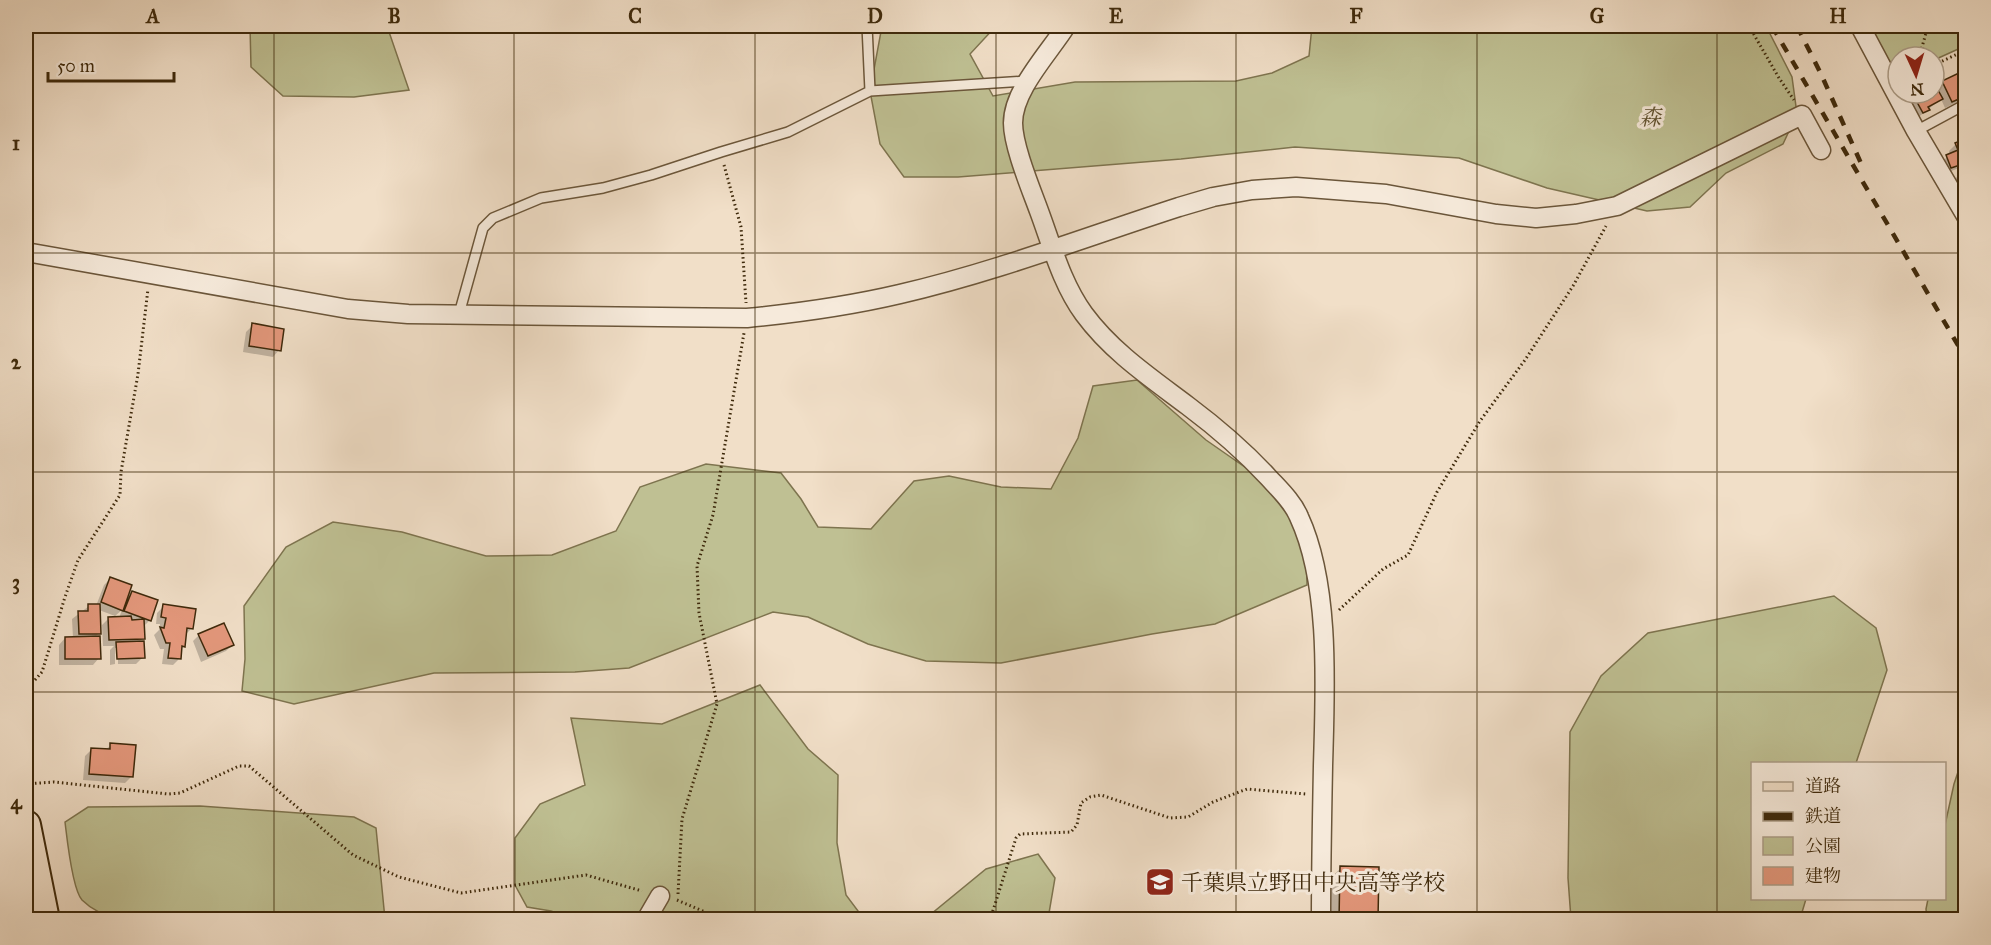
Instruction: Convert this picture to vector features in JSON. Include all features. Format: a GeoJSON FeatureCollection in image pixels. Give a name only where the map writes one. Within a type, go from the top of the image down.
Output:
{"type":"FeatureCollection","features":[{"type":"Feature","properties":{"kind":"main road"},"geometry":{"type":"LineString","coordinates":[[26,825],[45,920]]}},
{"type":"Feature","properties":{"kind":"street"},"geometry":{"type":"LineString","coordinates":[[1066,26],[1027,81],[1017,103],[1013,122],[1014,134],[1029,185],[1066,284],[1084,314],[1113,347],[1254,461],[1283,493],[1299,516],[1312,555],[1319,590],[1322,626],[1324,708],[1321,920]]}},
{"type":"Feature","properties":{"kind":"street"},"geometry":{"type":"LineString","coordinates":[[1860,26],[1916,131],[1964,211]]}},
{"type":"Feature","properties":{"kind":"street"},"geometry":{"type":"LineString","coordinates":[[26,252],[348,309],[408,314],[747,318],[835,307],[899,294],[977,274],[1179,207],[1213,197],[1252,190],[1296,187],[1341,189],[1386,194],[1496,214],[1536,218],[1576,214],[1617,206],[1802,115],[1821,150]]}},
{"type":"Feature","properties":{"kind":"street"},"geometry":{"type":"LineString","coordinates":[[646,920],[669,898]]}},
{"type":"Feature","properties":{"kind":"lane"},"geometry":{"type":"LineString","coordinates":[[867,26],[870,91]]}},
{"type":"Feature","properties":{"kind":"lane"},"geometry":{"type":"LineString","coordinates":[[459,314],[483,228],[494,218],[541,198],[622,183],[788,132],[870,91],[1027,81]]}},
{"type":"Feature","properties":{"kind":"lane"},"geometry":{"type":"LineString","coordinates":[[1916,131],[1965,104]]}},
{"type":"Feature","properties":{"kind":"path"},"geometry":{"type":"LineString","coordinates":[[1749,26],[1802,115]]}},
{"type":"Feature","properties":{"kind":"path"},"geometry":{"type":"LineString","coordinates":[[1923,45],[1928,26]]}},
{"type":"Feature","properties":{"kind":"path"},"geometry":{"type":"LineString","coordinates":[[1946,59],[1965,50]]}},
{"type":"Feature","properties":{"kind":"path"},"geometry":{"type":"LineString","coordinates":[[669,898],[682,819],[717,704],[699,613],[697,566],[713,515],[747,318],[741,227],[721,152]]}},
{"type":"Feature","properties":{"kind":"path"},"geometry":{"type":"LineString","coordinates":[[1322,626],[1383,569],[1408,555],[1437,492],[1480,422],[1525,360],[1572,286],[1617,206]]}},
{"type":"Feature","properties":{"kind":"path"},"geometry":{"type":"LineString","coordinates":[[26,690],[42,672],[78,560],[120,495],[121,471],[138,374],[149,275]]}},
{"type":"Feature","properties":{"kind":"path"},"geometry":{"type":"LineString","coordinates":[[26,784],[54,782],[168,795],[180,793],[239,766],[249,766],[352,855],[399,877],[461,893],[586,875],[669,898],[724,920]]}},
{"type":"Feature","properties":{"kind":"path"},"geometry":{"type":"LineString","coordinates":[[990,920],[1016,838],[1020,834],[1071,832],[1077,825],[1081,803],[1090,797],[1101,795],[1170,818],[1188,817],[1213,802],[1247,789],[1322,797]]}},
{"type":"Feature","properties":{"kind":"green space"},"geometry":{"type":"Polygon","coordinates":[[[250,26],[387,26],[409,90],[354,97],[283,96],[251,67],[250,26]]]}},
{"type":"Feature","properties":{"kind":"green space","name":"森"},"geometry":{"type":"Polygon","coordinates":[[[882,26],[996,26],[970,54],[993,96],[1075,82],[1236,81],[1272,73],[1309,56],[1312,26],[1766,26],[1792,77],[1797,114],[1783,144],[1726,173],[1690,207],[1647,211],[1547,188],[1459,158],[1295,147],[1181,159],[958,177],[904,177],[880,144],[870,91],[882,26]]]}},
{"type":"Feature","properties":{"kind":"green space"},"geometry":{"type":"Polygon","coordinates":[[[1866,26],[1965,26],[1965,46],[1946,55],[1946,45],[1886,45],[1886,59],[1866,26]]]}},
{"type":"Feature","properties":{"kind":"green space"},"geometry":{"type":"Polygon","coordinates":[[[1137,380],[1206,440],[1291,499],[1306,521],[1307,585],[1215,624],[1001,663],[926,661],[868,644],[808,617],[773,612],[629,668],[575,672],[434,673],[294,704],[242,691],[245,659],[244,606],[286,547],[333,522],[402,532],[486,556],[552,555],[616,531],[640,487],[706,464],[781,473],[801,499],[818,527],[871,529],[914,481],[949,476],[1001,487],[1051,489],[1078,438],[1093,386],[1137,380]]]}},
{"type":"Feature","properties":{"kind":"green space"},"geometry":{"type":"Polygon","coordinates":[[[1834,596],[1876,628],[1887,670],[1856,762],[1751,762],[1751,900],[1806,900],[1800,919],[1571,919],[1568,878],[1570,732],[1601,676],[1648,633],[1834,596]]]}},
{"type":"Feature","properties":{"kind":"green space"},"geometry":{"type":"Polygon","coordinates":[[[760,685],[808,749],[838,775],[837,843],[846,895],[864,919],[573,919],[551,911],[527,907],[515,885],[515,838],[540,804],[585,785],[571,718],[662,724],[760,685]]]}},
{"type":"Feature","properties":{"kind":"green space"},"geometry":{"type":"Polygon","coordinates":[[[1965,751],[1965,919],[1927,919],[1928,900],[1946,900],[1946,820],[1954,784],[1965,751]]]}},
{"type":"Feature","properties":{"kind":"green space"},"geometry":{"type":"Polygon","coordinates":[[[200,806],[354,817],[376,828],[385,919],[120,919],[90,907],[82,900],[75,885],[65,822],[88,807],[200,806]]]}},
{"type":"Feature","properties":{"kind":"green space"},"geometry":{"type":"Polygon","coordinates":[[[1038,854],[1055,878],[1048,919],[925,919],[986,869],[1038,854]]]}},
{"type":"Feature","properties":{"kind":"building"},"geometry":{"type":"Polygon","coordinates":[[[1961,72],[1966,81],[1966,96],[1952,102],[1946,89],[1946,79],[1961,72]]]}},
{"type":"Feature","properties":{"kind":"building"},"geometry":{"type":"Polygon","coordinates":[[[1919,105],[1932,105],[1928,107],[1930,110],[1923,113],[1919,105]]]}},
{"type":"Feature","properties":{"kind":"building"},"geometry":{"type":"Polygon","coordinates":[[[1965,139],[1966,163],[1951,168],[1946,155],[1958,150],[1955,143],[1965,139]]]}},
{"type":"Feature","properties":{"kind":"building"},"geometry":{"type":"Polygon","coordinates":[[[1966,169],[1966,187],[1958,173],[1966,169]]]}},
{"type":"Feature","properties":{"kind":"building"},"geometry":{"type":"Polygon","coordinates":[[[252,323],[284,329],[281,351],[249,346],[252,323]]]}},
{"type":"Feature","properties":{"kind":"building"},"geometry":{"type":"Polygon","coordinates":[[[110,577],[132,585],[123,611],[101,602],[110,577]]]}},
{"type":"Feature","properties":{"kind":"building"},"geometry":{"type":"Polygon","coordinates":[[[132,591],[158,600],[151,621],[124,611],[132,591]]]}},
{"type":"Feature","properties":{"kind":"building"},"geometry":{"type":"Polygon","coordinates":[[[88,604],[100,604],[101,634],[79,634],[78,611],[88,611],[88,604]]]}},
{"type":"Feature","properties":{"kind":"building"},"geometry":{"type":"Polygon","coordinates":[[[163,604],[196,609],[193,629],[187,628],[181,659],[168,658],[170,643],[166,643],[160,627],[164,628],[166,618],[161,617],[163,604]]]}},
{"type":"Feature","properties":{"kind":"building"},"geometry":{"type":"Polygon","coordinates":[[[131,616],[132,620],[144,619],[145,639],[109,640],[108,617],[131,616]]]}},
{"type":"Feature","properties":{"kind":"building"},"geometry":{"type":"Polygon","coordinates":[[[224,623],[234,645],[208,656],[198,634],[224,623]]]}},
{"type":"Feature","properties":{"kind":"building"},"geometry":{"type":"Polygon","coordinates":[[[100,636],[101,659],[65,659],[65,637],[100,636]]]}},
{"type":"Feature","properties":{"kind":"building"},"geometry":{"type":"Polygon","coordinates":[[[144,641],[145,658],[117,659],[116,642],[144,641]]]}},
{"type":"Feature","properties":{"kind":"building"},"geometry":{"type":"Polygon","coordinates":[[[110,743],[136,745],[133,777],[89,774],[91,748],[110,749],[110,743]]]}},
{"type":"Feature","properties":{"kind":"building"},"geometry":{"type":"Polygon","coordinates":[[[1340,866],[1379,867],[1378,919],[1403,920],[1339,920],[1340,866]]]}},
{"type":"Feature","properties":{"kind":"railway"},"geometry":{"type":"LineString","coordinates":[[1772,26],[1966,359]]}},
{"type":"Feature","properties":{"kind":"railway"},"geometry":{"type":"LineString","coordinates":[[1797,26],[1864,170]]}},
{"type":"Feature","properties":{"kind":"place","name":"千葉県立野田中央高等学校"},"geometry":{"type":"Point","coordinates":[1160,882]}}]}
